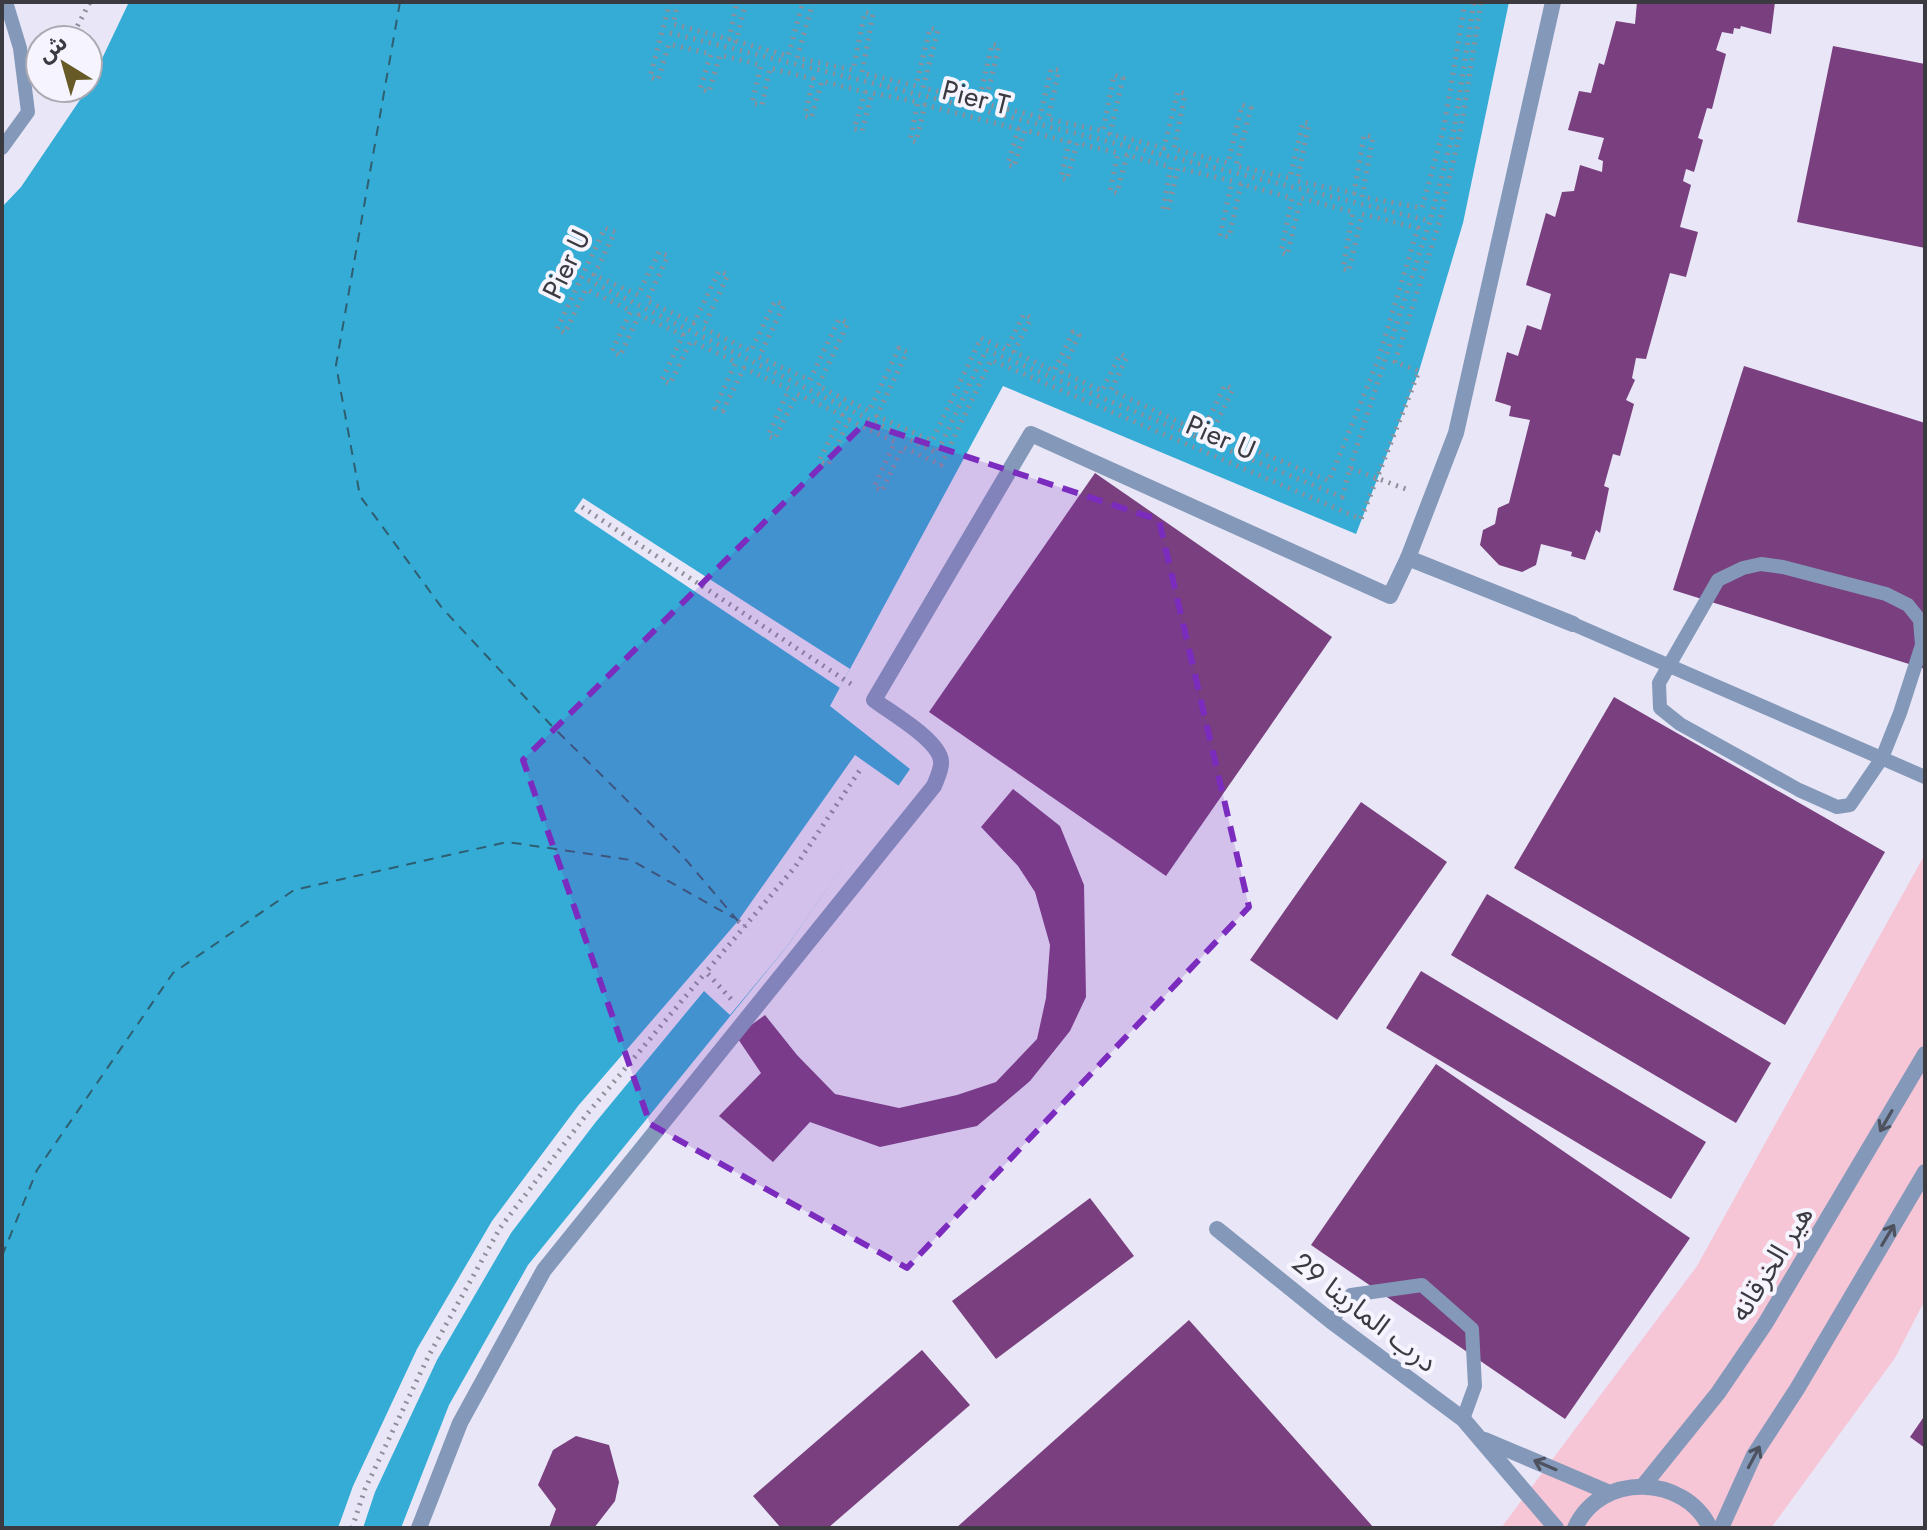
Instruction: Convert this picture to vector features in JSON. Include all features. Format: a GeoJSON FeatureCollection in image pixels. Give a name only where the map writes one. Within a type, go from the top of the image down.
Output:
{"type":"FeatureCollection","features":[{"type":"Feature","properties":{"kind":"street"},"geometry":{"type":"LineString","coordinates":[[419,1528],[460,1423],[544,1270],[934,786],[941,758],[932,743],[874,700],[1031,434],[1390,596],[1408,558],[1456,433],[1553,2]]}},
{"type":"Feature","properties":{"kind":"street"},"geometry":{"type":"LineString","coordinates":[[1408,558],[1573,624]]}},
{"type":"Feature","properties":{"kind":"street","name":"هير الخرقانه"},"geometry":{"type":"LineString","coordinates":[[1643,1486],[1718,1393],[1765,1324],[1925,1054]]}},
{"type":"Feature","properties":{"kind":"street"},"geometry":{"type":"LineString","coordinates":[[1721,1528],[1754,1455],[1797,1389],[1925,1172]]}},
{"type":"Feature","properties":{"kind":"street","name":"درب المارينا 29"},"geometry":{"type":"LineString","coordinates":[[1217,1229],[1331,1321],[1463,1419],[1556,1528]]}},
{"type":"Feature","properties":{"kind":"street","name":"درب المارينا 29"},"geometry":{"type":"LineString","coordinates":[[1480,1437],[1610,1493]]}},
{"type":"Feature","properties":{"kind":"street"},"geometry":{"type":"LineString","coordinates":[[1575,1528],[1592,1506],[1610,1493],[1643,1486],[1667,1489],[1689,1501],[1710,1528]]}},
{"type":"Feature","properties":{"kind":"lane"},"geometry":{"type":"LineString","coordinates":[[2,148],[28,112],[20,48],[6,2]]}},
{"type":"Feature","properties":{"kind":"lane"},"geometry":{"type":"LineString","coordinates":[[1761,564],[1886,594],[1908,605],[1920,620],[1922,645],[1882,758],[1850,805],[1837,807],[1799,790],[1680,724],[1660,708],[1659,683],[1668,665],[1718,580],[1743,568],[1761,564]]}},
{"type":"Feature","properties":{"kind":"lane"},"geometry":{"type":"LineString","coordinates":[[1573,624],[1925,777]]}},
{"type":"Feature","properties":{"kind":"lane"},"geometry":{"type":"LineString","coordinates":[[1331,1321],[1351,1295],[1422,1285],[1472,1329],[1475,1386],[1463,1419]]}},
{"type":"Feature","properties":{"kind":"path"},"geometry":{"type":"LineString","coordinates":[[78,24],[90,2]]}},
{"type":"Feature","properties":{"kind":"path","name":"Pier T"},"geometry":{"type":"LineString","coordinates":[[670,2],[650,77],[658,80],[669,44],[711,54],[700,89],[709,92],[720,55],[761,65],[752,103],[762,105],[770,68],[813,79],[805,116],[811,118],[822,81],[865,92],[854,129],[862,131],[872,93],[918,102],[910,140],[916,142],[925,105],[1018,129],[1008,165],[1014,167],[1025,130],[1069,142],[1061,178],[1067,180],[1077,143],[1118,153],[1110,191],[1117,193],[1127,155],[1171,167],[1163,209],[1168,210],[1178,168],[1232,181],[1220,236],[1229,237],[1241,184],[1292,198],[1281,252],[1287,255],[1301,198],[1353,212],[1343,269],[1349,271],[1362,214],[1418,228],[1378,360]]}},
{"type":"Feature","properties":{"kind":"path"},"geometry":{"type":"LineString","coordinates":[[678,2],[673,24],[729,39],[737,2]]}},
{"type":"Feature","properties":{"kind":"path"},"geometry":{"type":"LineString","coordinates":[[746,2],[736,41],[788,56],[803,2]]}},
{"type":"Feature","properties":{"kind":"path","name":"Pier T"},"geometry":{"type":"LineString","coordinates":[[813,2],[797,58],[853,70],[865,12],[873,14],[862,73],[916,86],[930,28],[938,30],[923,88],[979,101],[992,44],[999,46],[985,104],[1040,117],[1051,69],[1059,70],[1048,119],[1103,131],[1114,75],[1123,78],[1110,134],[1164,148],[1178,91],[1185,94],[1174,149],[1228,163],[1242,105],[1251,108],[1236,166],[1290,178],[1303,122],[1309,123],[1297,181],[1354,193],[1364,135],[1373,137],[1362,197],[1422,208],[1444,127],[1465,2]]}},
{"type":"Feature","properties":{"kind":"path"},"geometry":{"type":"LineString","coordinates":[[588,280],[937,453],[986,350],[1342,497],[1430,221],[1454,130],[1474,2]]}},
{"type":"Feature","properties":{"kind":"path","name":"Pier U"},"geometry":{"type":"LineString","coordinates":[[1378,360],[1329,481],[1212,432],[1233,389],[1225,385],[1202,433],[1111,390],[1127,357],[1120,354],[1102,391],[1062,372],[1079,335],[1073,332],[1054,371],[1014,352],[1031,318],[1024,314],[1006,350],[981,338],[932,441],[877,416],[907,352],[899,348],[869,411],[818,386],[848,323],[839,319],[810,380],[759,357],[784,305],[775,301],[751,351],[703,328],[728,275],[719,271],[694,323],[647,301],[668,256],[659,252],[638,295],[594,275],[615,232],[605,228],[557,329],[565,333],[586,289],[631,311],[612,351],[620,356],[639,315],[683,335],[662,380],[670,384],[691,341],[736,362],[715,408],[723,411],[744,368],[789,389],[768,436],[775,439],[797,394],[842,415],[819,461],[828,465],[849,420],[895,442],[874,487],[882,491],[903,447],[941,465],[991,360],[1361,519],[1419,371],[1395,362],[1440,220],[1461,128],[1481,2]]}},
{"type":"Feature","properties":{"kind":"path"},"geometry":{"type":"LineString","coordinates":[[670,33],[1430,221]]}},
{"type":"Feature","properties":{"kind":"path"},"geometry":{"type":"LineString","coordinates":[[1350,468],[1431,498]]}},
{"type":"Feature","properties":{"kind":"path"},"geometry":{"type":"LineString","coordinates":[[582,507],[874,700]]}},
{"type":"Feature","properties":{"kind":"path"},"geometry":{"type":"LineString","coordinates":[[352,1528],[365,1489],[429,1355],[500,1228],[587,1114],[795,867],[860,770]]}},
{"type":"Feature","properties":{"kind":"path"},"geometry":{"type":"LineString","coordinates":[[738,921],[745,926]]}},
{"type":"Feature","properties":{"kind":"path"},"geometry":{"type":"LineString","coordinates":[[706,972],[748,1017]]}},
{"type":"Feature","properties":{"kind":"highlighted area"},"geometry":{"type":"Polygon","coordinates":[[[865,423],[1159,520],[1249,907],[907,1268],[650,1124],[523,760],[865,423]]]}},
{"type":"Feature","properties":{"kind":"shaded area"},"geometry":{"type":"Polygon","coordinates":[[[1925,854],[1925,1300],[1895,1358],[1771,1528],[1501,1528],[1697,1266],[1925,854]]]}},
{"type":"Feature","properties":{"kind":"water"},"geometry":{"type":"Polygon","coordinates":[[[129,2],[1509,2],[1463,223],[1419,371],[1356,534],[1003,386],[830,706],[910,769],[788,945],[528,1265],[449,1405],[401,1528],[2,1528],[2,207],[21,187],[77,104],[104,104],[104,54],[129,2]]]}},
{"type":"Feature","properties":{"kind":"pier"},"geometry":{"type":"Polygon","coordinates":[[[583,498],[850,669],[840,688],[574,511],[583,498]]]}},
{"type":"Feature","properties":{"kind":"pier"},"geometry":{"type":"Polygon","coordinates":[[[855,755],[899,786],[788,945],[730,1015],[704,991],[595,1123],[511,1233],[437,1360],[375,1492],[363,1528],[338,1528],[353,1486],[417,1349],[492,1221],[578,1106],[738,921],[855,755]]]}},
{"type":"Feature","properties":{"kind":"building"},"geometry":{"type":"Polygon","coordinates":[[[1637,2],[1775,2],[1771,34],[1741,26],[1740,29],[1734,28],[1733,34],[1722,32],[1716,50],[1726,54],[1712,109],[1707,108],[1698,138],[1703,140],[1694,172],[1686,169],[1683,181],[1691,185],[1680,227],[1698,232],[1686,277],[1670,273],[1646,359],[1636,358],[1632,378],[1635,380],[1626,400],[1634,404],[1620,456],[1613,454],[1604,486],[1609,488],[1600,533],[1596,530],[1585,560],[1571,556],[1572,552],[1541,544],[1536,565],[1522,572],[1499,565],[1480,545],[1483,530],[1495,524],[1498,508],[1509,503],[1530,420],[1509,416],[1511,406],[1495,401],[1507,352],[1518,356],[1527,325],[1541,330],[1551,294],[1526,285],[1546,213],[1555,217],[1562,192],[1574,191],[1580,165],[1602,172],[1603,161],[1598,159],[1604,138],[1568,130],[1579,91],[1591,93],[1599,63],[1604,65],[1616,21],[1635,24],[1637,2]]]}},
{"type":"Feature","properties":{"kind":"building"},"geometry":{"type":"Polygon","coordinates":[[[1833,46],[1925,64],[1925,248],[1797,222],[1833,46]]]}},
{"type":"Feature","properties":{"kind":"building"},"geometry":{"type":"Polygon","coordinates":[[[1744,366],[1925,423],[1925,669],[1673,590],[1744,366]]]}},
{"type":"Feature","properties":{"kind":"building"},"geometry":{"type":"Polygon","coordinates":[[[1095,473],[1332,637],[1166,876],[929,712],[1095,473]]]}},
{"type":"Feature","properties":{"kind":"building"},"geometry":{"type":"Polygon","coordinates":[[[1614,697],[1885,852],[1785,1025],[1514,868],[1614,697]]]}},
{"type":"Feature","properties":{"kind":"building"},"geometry":{"type":"Polygon","coordinates":[[[1013,789],[1060,826],[1084,885],[1086,997],[1070,1031],[1030,1081],[977,1126],[880,1147],[810,1122],[773,1162],[719,1116],[761,1073],[736,1036],[765,1015],[797,1055],[835,1094],[899,1108],[957,1095],[996,1082],[1037,1039],[1046,998],[1050,945],[1035,892],[1018,866],[981,827],[1013,789]]]}},
{"type":"Feature","properties":{"kind":"building"},"geometry":{"type":"Polygon","coordinates":[[[1361,802],[1447,862],[1337,1020],[1250,960],[1361,802]]]}},
{"type":"Feature","properties":{"kind":"building"},"geometry":{"type":"Polygon","coordinates":[[[1487,894],[1771,1063],[1736,1123],[1451,955],[1487,894]]]}},
{"type":"Feature","properties":{"kind":"building"},"geometry":{"type":"Polygon","coordinates":[[[1421,971],[1706,1142],[1671,1199],[1386,1028],[1421,971]]]}},
{"type":"Feature","properties":{"kind":"building"},"geometry":{"type":"Polygon","coordinates":[[[1436,1064],[1690,1238],[1565,1419],[1311,1245],[1436,1064]]]}},
{"type":"Feature","properties":{"kind":"building"},"geometry":{"type":"Polygon","coordinates":[[[1090,1198],[1134,1256],[996,1359],[952,1301],[1090,1198]]]}},
{"type":"Feature","properties":{"kind":"building"},"geometry":{"type":"Polygon","coordinates":[[[1189,1320],[1374,1528],[956,1528],[1189,1320]]]}},
{"type":"Feature","properties":{"kind":"building"},"geometry":{"type":"Polygon","coordinates":[[[922,1350],[970,1405],[828,1528],[781,1528],[753,1496],[922,1350]]]}},
{"type":"Feature","properties":{"kind":"building"},"geometry":{"type":"Polygon","coordinates":[[[1925,1415],[1925,1448],[1910,1437],[1925,1415]]]}},
{"type":"Feature","properties":{"kind":"building"},"geometry":{"type":"Polygon","coordinates":[[[576,1436],[609,1445],[619,1482],[615,1501],[594,1528],[549,1528],[556,1509],[538,1485],[553,1450],[576,1436]]]}},
{"type":"Feature","properties":{"kind":"ferry route"},"geometry":{"type":"LineString","coordinates":[[400,2],[336,365],[360,496],[442,608],[550,724],[681,854],[738,921]]}},
{"type":"Feature","properties":{"kind":"ferry route"},"geometry":{"type":"LineString","coordinates":[[2,1256],[37,1170],[173,973],[294,890],[507,842],[631,860],[734,918]]}}]}
